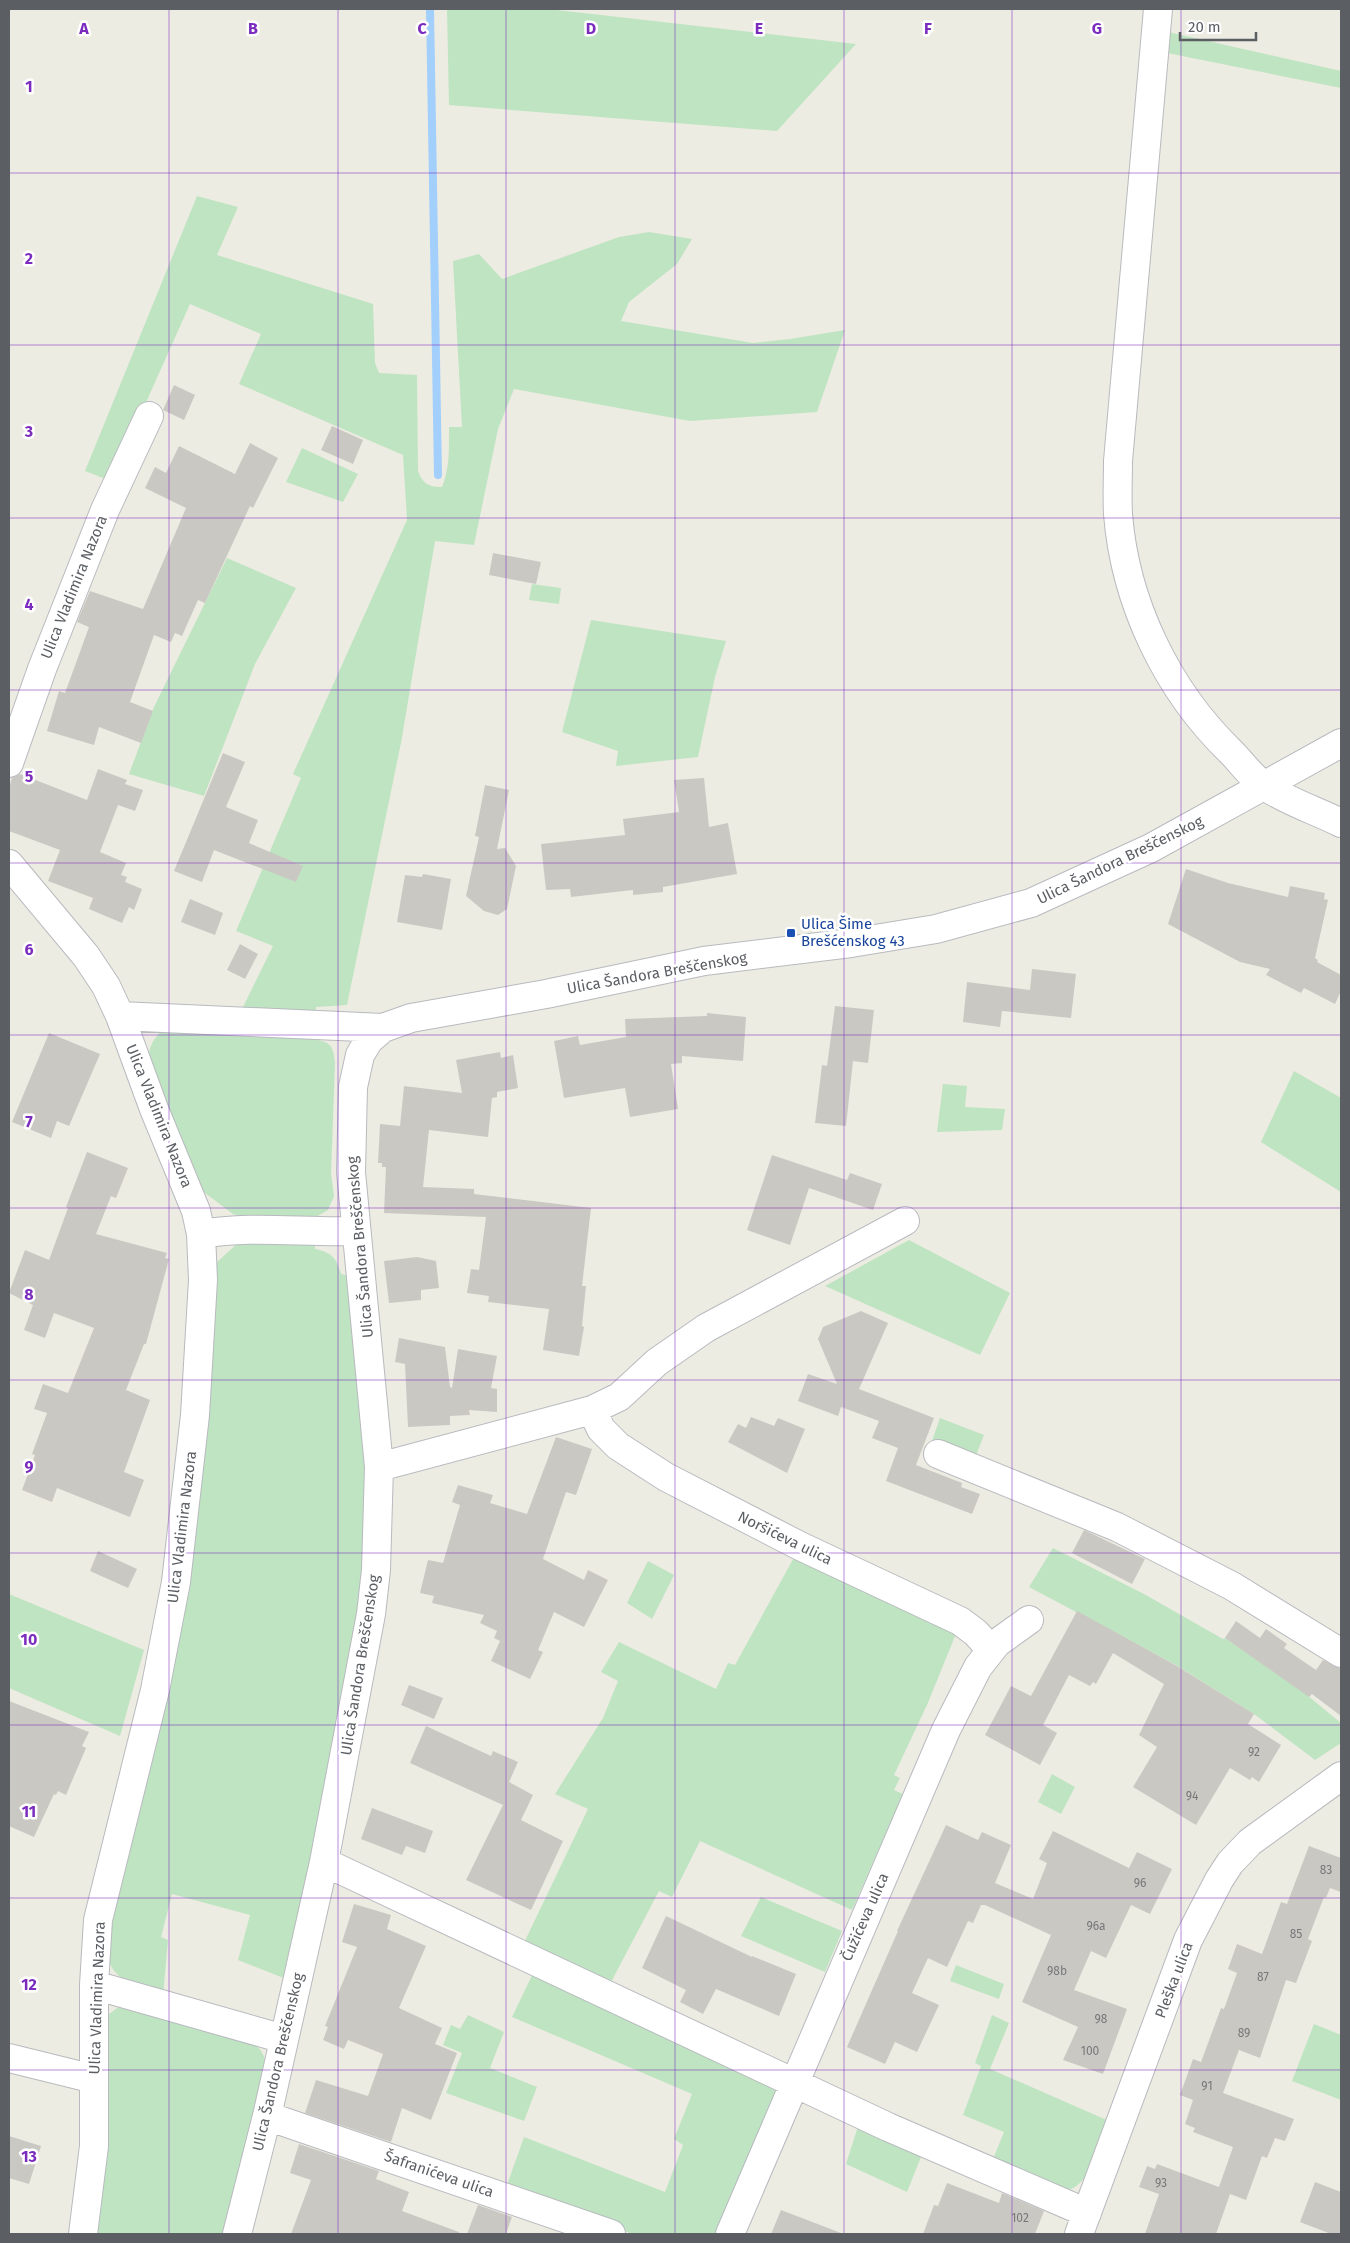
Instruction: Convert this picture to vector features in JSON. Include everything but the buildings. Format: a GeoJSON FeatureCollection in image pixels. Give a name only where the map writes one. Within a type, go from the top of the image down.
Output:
{"type":"FeatureCollection","features":[{"type":"Feature","properties":{"kind":"street"},"geometry":{"type":"LineString","coordinates":[[1158,9],[1118,461],[1118,513],[1122,546],[1130,582],[1155,646],[1174,684],[1198,718],[1265,786],[1341,823]]}},
{"type":"Feature","properties":{"kind":"street","name":"Ulica Vladimira Nazora"},"geometry":{"type":"LineString","coordinates":[[9,762],[42,669],[105,510],[149,416]]}},
{"type":"Feature","properties":{"kind":"street","name":"Ulica Šandora Breščenskog"},"geometry":{"type":"LineString","coordinates":[[237,2234],[267,2116],[324,1862],[371,1614],[376,1570],[379,1467],[371,1368],[355,1231],[351,1163],[353,1087],[360,1055],[369,1040],[383,1028],[411,1018],[546,994],[704,962],[895,936],[986,917],[1031,903],[1151,848],[1341,743]]}},
{"type":"Feature","properties":{"kind":"street","name":"Ulica Vladimira Nazora"},"geometry":{"type":"LineString","coordinates":[[9,864],[86,956],[106,986],[120,1016],[154,1109],[196,1211],[201,1234],[202,1280],[195,1415],[176,1582],[155,1690],[102,1899],[95,1949],[94,2146],[83,2234]]}},
{"type":"Feature","properties":{"kind":"street"},"geometry":{"type":"LineString","coordinates":[[120,1016],[383,1028]]}},
{"type":"Feature","properties":{"kind":"street"},"geometry":{"type":"LineString","coordinates":[[379,1467],[592,1410],[619,1397],[657,1362],[706,1328],[906,1221]]}},
{"type":"Feature","properties":{"kind":"street"},"geometry":{"type":"LineString","coordinates":[[201,1234],[245,1229],[314,1232],[355,1231]]}},
{"type":"Feature","properties":{"kind":"street","name":"Noršićeva ulica"},"geometry":{"type":"LineString","coordinates":[[592,1410],[601,1428],[618,1446],[658,1472],[743,1518],[960,1621],[991,1650]]}},
{"type":"Feature","properties":{"kind":"street"},"geometry":{"type":"LineString","coordinates":[[938,1454],[1117,1527],[1232,1586],[1341,1652]]}},
{"type":"Feature","properties":{"kind":"street","name":"Čužićeva ulica"},"geometry":{"type":"LineString","coordinates":[[730,2234],[793,2082],[946,1730],[978,1667],[991,1650],[1028,1620]]}},
{"type":"Feature","properties":{"kind":"street","name":"Pleška ulica"},"geometry":{"type":"LineString","coordinates":[[1083,2224],[1188,1940],[1218,1880],[1230,1862],[1250,1842],[1341,1776]]}},
{"type":"Feature","properties":{"kind":"street"},"geometry":{"type":"LineString","coordinates":[[324,1862],[888,2127],[1083,2224]]}},
{"type":"Feature","properties":{"kind":"street"},"geometry":{"type":"LineString","coordinates":[[94,1985],[284,2039]]}},
{"type":"Feature","properties":{"kind":"street"},"geometry":{"type":"LineString","coordinates":[[9,2058],[94,2079]]}},
{"type":"Feature","properties":{"kind":"street","name":"Šafranićeva ulica"},"geometry":{"type":"LineString","coordinates":[[267,2116],[611,2234]]}},
{"type":"Feature","properties":{"kind":"green space"},"geometry":{"type":"Polygon","coordinates":[[[447,9],[548,9],[856,44],[777,131],[449,105],[447,9]]]}},
{"type":"Feature","properties":{"kind":"green space"},"geometry":{"type":"Polygon","coordinates":[[[1168,32],[1341,71],[1341,88],[1167,53],[1168,32]]]}},
{"type":"Feature","properties":{"kind":"green space"},"geometry":{"type":"Polygon","coordinates":[[[197,196],[238,207],[217,255],[373,304],[375,363],[379,373],[417,375],[418,471],[424,482],[433,486],[442,487],[445,480],[449,427],[462,427],[453,261],[479,254],[502,279],[619,237],[649,232],[692,239],[677,264],[629,302],[621,321],[753,343],[845,330],[817,412],[690,421],[514,389],[498,429],[474,545],[435,541],[401,743],[347,1005],[316,1007],[316,1013],[242,1009],[273,946],[236,931],[301,778],[293,774],[407,520],[403,455],[239,384],[261,334],[190,304],[111,481],[85,471],[197,196]]]}},
{"type":"Feature","properties":{"kind":"green space"},"geometry":{"type":"Polygon","coordinates":[[[302,448],[358,474],[343,502],[286,482],[302,448]]]}},
{"type":"Feature","properties":{"kind":"green space"},"geometry":{"type":"Polygon","coordinates":[[[227,558],[296,588],[255,664],[204,796],[129,774],[154,707],[227,558]]]}},
{"type":"Feature","properties":{"kind":"green space"},"geometry":{"type":"Polygon","coordinates":[[[532,584],[561,588],[559,604],[529,600],[532,584]]]}},
{"type":"Feature","properties":{"kind":"green space"},"geometry":{"type":"Polygon","coordinates":[[[591,620],[726,641],[715,677],[698,757],[616,766],[618,751],[562,732],[591,620]]]}},
{"type":"Feature","properties":{"kind":"green space"},"geometry":{"type":"Polygon","coordinates":[[[161,1031],[310,1033],[310,1039],[322,1041],[331,1047],[335,1063],[331,1174],[334,1196],[328,1210],[316,1217],[317,1224],[249,1219],[233,1214],[205,1193],[195,1180],[148,1063],[151,1046],[161,1031]]]}},
{"type":"Feature","properties":{"kind":"green space"},"geometry":{"type":"Polygon","coordinates":[[[1294,1071],[1341,1098],[1341,1192],[1261,1142],[1294,1071]]]}},
{"type":"Feature","properties":{"kind":"green space"},"geometry":{"type":"Polygon","coordinates":[[[943,1084],[967,1086],[965,1107],[1005,1109],[1002,1130],[937,1132],[943,1084]]]}},
{"type":"Feature","properties":{"kind":"green space"},"geometry":{"type":"Polygon","coordinates":[[[909,1240],[1010,1293],[980,1355],[825,1286],[909,1240]]]}},
{"type":"Feature","properties":{"kind":"green space"},"geometry":{"type":"Polygon","coordinates":[[[315,1241],[315,1249],[333,1257],[338,1264],[341,1274],[349,1276],[366,1472],[366,1537],[356,1618],[313,1855],[286,1979],[238,1960],[250,1915],[172,1894],[161,1937],[168,1940],[163,1996],[127,1982],[114,1970],[106,1952],[213,1277],[217,1262],[238,1243],[315,1241]]]}},
{"type":"Feature","properties":{"kind":"green space"},"geometry":{"type":"Polygon","coordinates":[[[940,1418],[984,1435],[975,1458],[932,1441],[940,1418]]]}},
{"type":"Feature","properties":{"kind":"green space"},"geometry":{"type":"Polygon","coordinates":[[[1053,1548],[1144,1594],[1223,1639],[1225,1638],[1302,1691],[1341,1723],[1341,1743],[1315,1760],[1254,1714],[1176,1665],[1029,1587],[1053,1548]]]}},
{"type":"Feature","properties":{"kind":"green space"},"geometry":{"type":"Polygon","coordinates":[[[797,1552],[958,1629],[927,1705],[894,1775],[900,1778],[894,1790],[903,1794],[852,1910],[700,1841],[672,1897],[659,1891],[610,1984],[522,1947],[588,1809],[555,1794],[603,1718],[618,1681],[601,1672],[619,1642],[716,1689],[728,1663],[735,1665],[797,1552]]]}},
{"type":"Feature","properties":{"kind":"green space"},"geometry":{"type":"Polygon","coordinates":[[[648,1561],[674,1575],[652,1619],[627,1603],[648,1561]]]}},
{"type":"Feature","properties":{"kind":"green space"},"geometry":{"type":"Polygon","coordinates":[[[9,1594],[144,1650],[120,1736],[9,1688],[9,1594]]]}},
{"type":"Feature","properties":{"kind":"green space"},"geometry":{"type":"Polygon","coordinates":[[[1052,1774],[1075,1787],[1061,1814],[1038,1802],[1052,1774]]]}},
{"type":"Feature","properties":{"kind":"green space"},"geometry":{"type":"Polygon","coordinates":[[[761,1897],[842,1931],[825,1972],[741,1936],[761,1897]]]}},
{"type":"Feature","properties":{"kind":"green space"},"geometry":{"type":"Polygon","coordinates":[[[956,1965],[1004,1984],[999,1999],[950,1981],[956,1965]]]}},
{"type":"Feature","properties":{"kind":"green space"},"geometry":{"type":"Polygon","coordinates":[[[535,1969],[781,2088],[715,2234],[633,2234],[506,2188],[524,2137],[665,2192],[683,2145],[674,2139],[692,2094],[512,2017],[535,1969]]]}},
{"type":"Feature","properties":{"kind":"green space"},"geometry":{"type":"Polygon","coordinates":[[[120,2006],[249,2041],[262,2052],[266,2063],[223,2234],[92,2234],[105,2017],[120,2006]]]}},
{"type":"Feature","properties":{"kind":"green space"},"geometry":{"type":"Polygon","coordinates":[[[468,2015],[504,2032],[490,2068],[537,2087],[524,2121],[446,2093],[462,2053],[443,2045],[451,2025],[460,2029],[468,2015]]]}},
{"type":"Feature","properties":{"kind":"green space"},"geometry":{"type":"Polygon","coordinates":[[[992,2015],[1009,2023],[990,2069],[1109,2121],[1089,2172],[1075,2187],[1066,2191],[991,2164],[1004,2132],[963,2115],[981,2066],[975,2063],[992,2015]]]}},
{"type":"Feature","properties":{"kind":"green space"},"geometry":{"type":"Polygon","coordinates":[[[1314,2024],[1341,2035],[1341,2100],[1292,2081],[1314,2024]]]}},
{"type":"Feature","properties":{"kind":"green space"},"geometry":{"type":"Polygon","coordinates":[[[859,2123],[923,2152],[907,2192],[846,2164],[859,2123]]]}},
{"type":"Feature","properties":{"kind":"waterway"},"geometry":{"type":"LineString","coordinates":[[430,9],[438,475]]}},
{"type":"Feature","properties":{"kind":"place","name":"Ulica Šime Brešćenskog 43"},"geometry":{"type":"Point","coordinates":[791,933]}}]}
